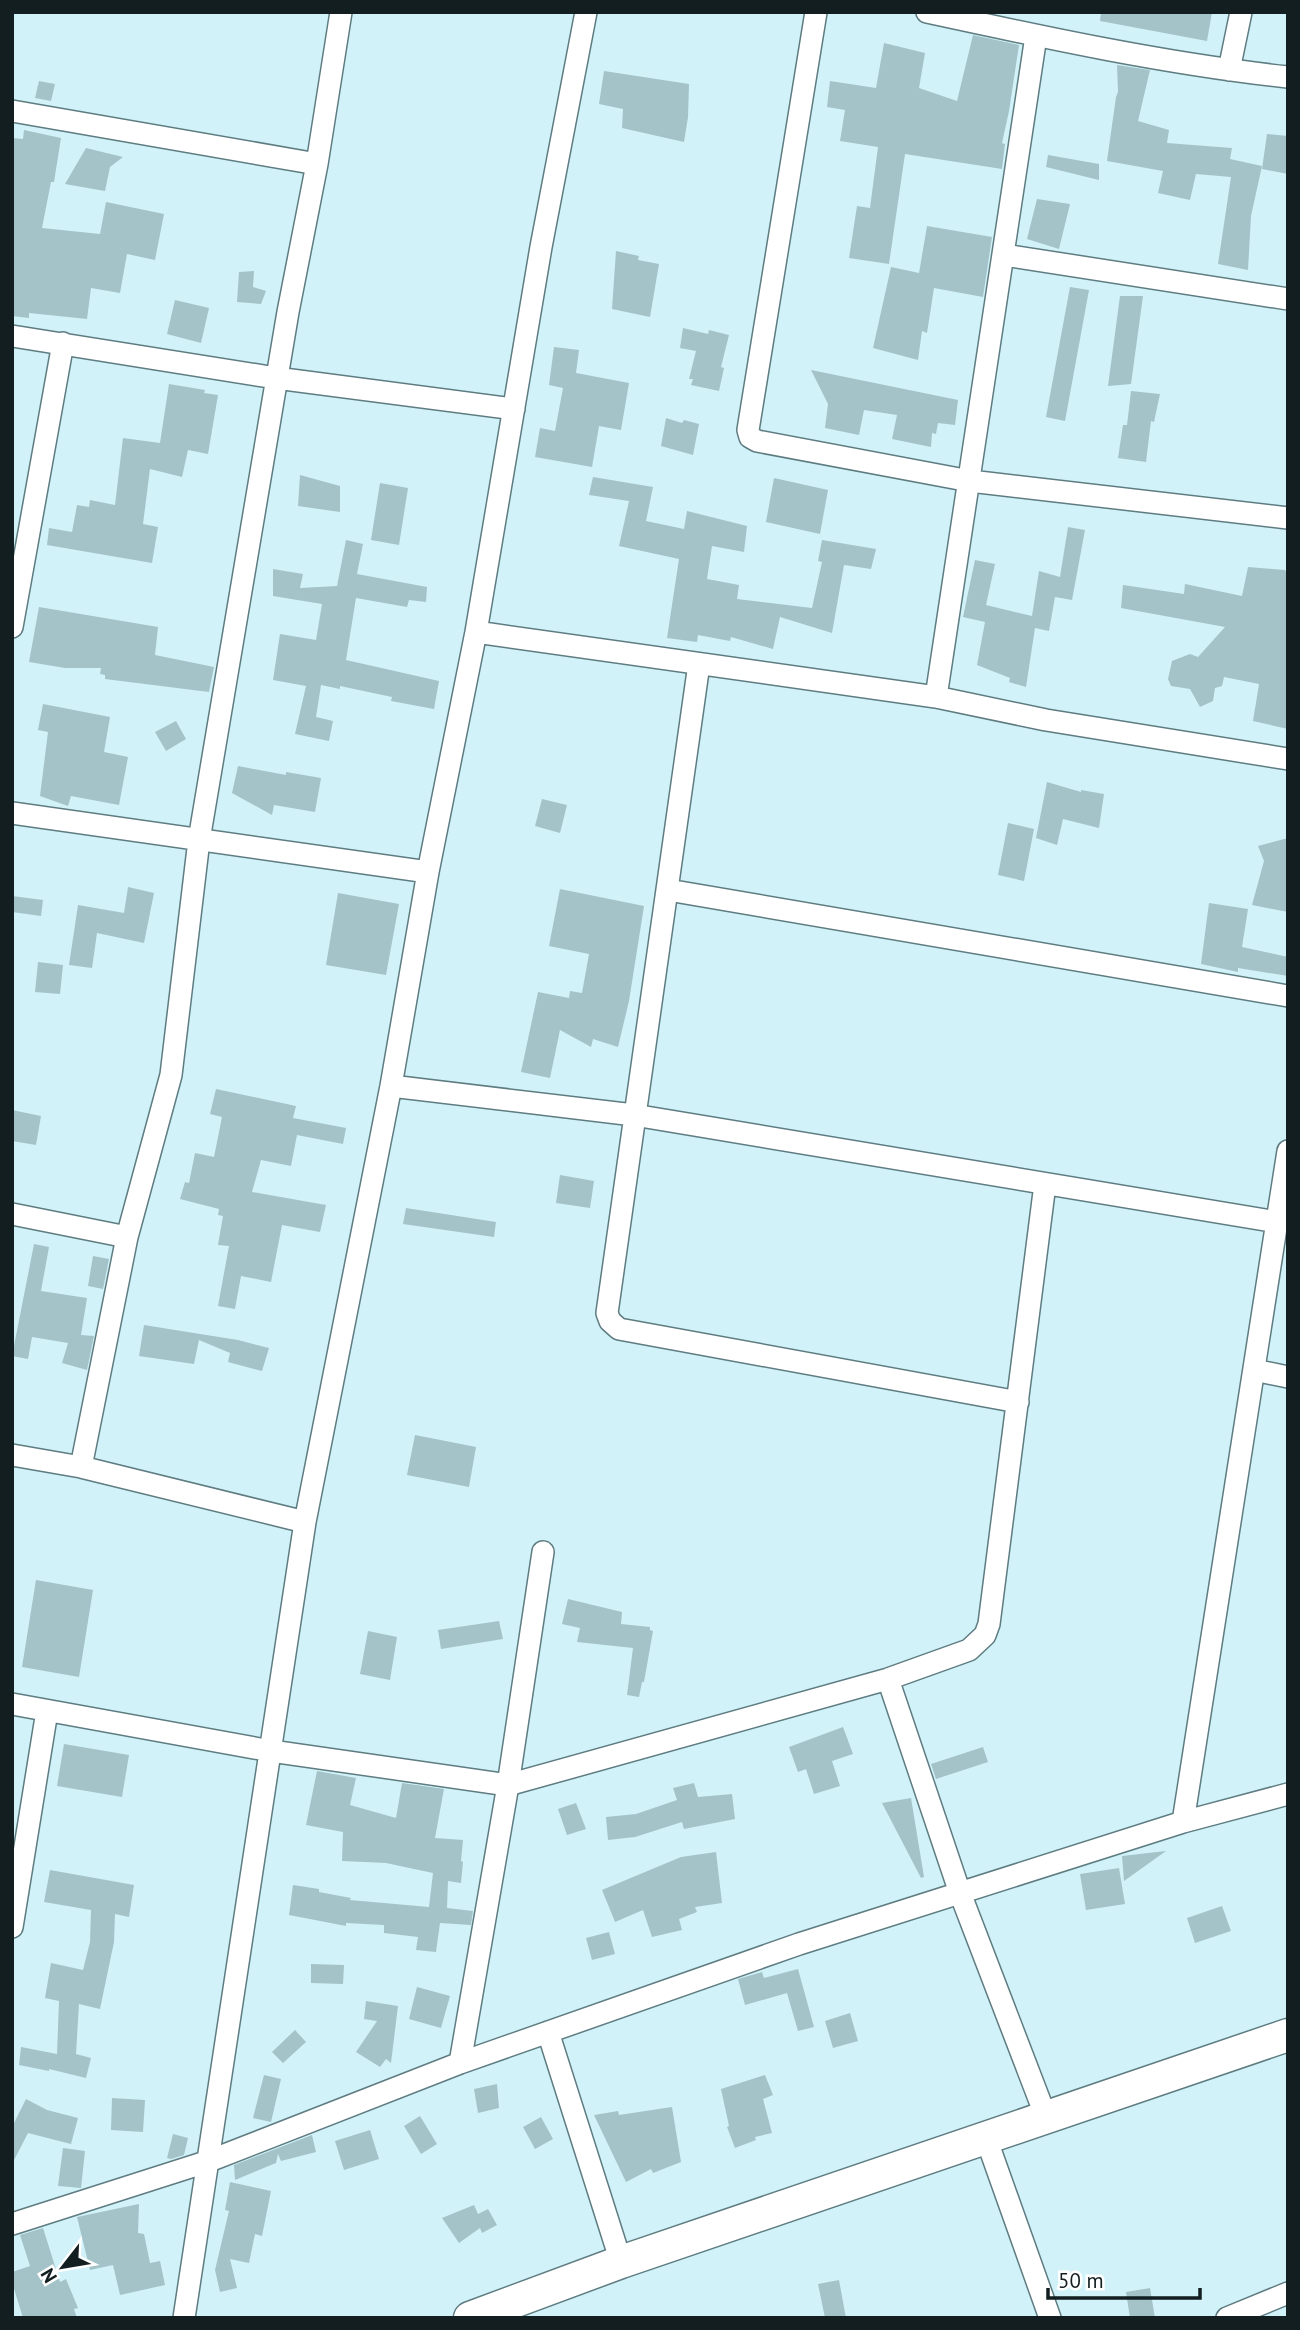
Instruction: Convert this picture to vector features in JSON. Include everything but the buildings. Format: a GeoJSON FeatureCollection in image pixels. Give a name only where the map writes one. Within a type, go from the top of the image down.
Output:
{"type":"FeatureCollection","features":[{"type":"Feature","properties":{"kind":"street"},"geometry":{"type":"LineString","coordinates":[[82,1466],[127,1237],[172,1075],[199,840],[276,377],[317,163],[341,12]]}},
{"type":"Feature","properties":{"kind":"street"},"geometry":{"type":"LineString","coordinates":[[184,2318],[305,1522],[391,1086],[428,872],[476,632],[541,247],[586,12]]}},
{"type":"Feature","properties":{"kind":"street"},"geometry":{"type":"LineString","coordinates":[[816,12],[749,435],[757,440],[970,481],[1288,518]]}},
{"type":"Feature","properties":{"kind":"street"},"geometry":{"type":"LineString","coordinates":[[928,12],[1036,36],[1229,70],[1288,77]]}},
{"type":"Feature","properties":{"kind":"street"},"geometry":{"type":"LineString","coordinates":[[1229,70],[1241,12]]}},
{"type":"Feature","properties":{"kind":"street"},"geometry":{"type":"LineString","coordinates":[[936,696],[1036,36]]}},
{"type":"Feature","properties":{"kind":"street"},"geometry":{"type":"LineString","coordinates":[[12,111],[317,163]]}},
{"type":"Feature","properties":{"kind":"street"},"geometry":{"type":"LineString","coordinates":[[1004,255],[1288,299]]}},
{"type":"Feature","properties":{"kind":"street"},"geometry":{"type":"LineString","coordinates":[[12,336],[276,377],[514,409]]}},
{"type":"Feature","properties":{"kind":"street"},"geometry":{"type":"LineString","coordinates":[[12,627],[63,343]]}},
{"type":"Feature","properties":{"kind":"street"},"geometry":{"type":"LineString","coordinates":[[476,632],[936,696],[1045,720],[1288,759]]}},
{"type":"Feature","properties":{"kind":"street"},"geometry":{"type":"LineString","coordinates":[[699,664],[607,1313],[613,1326],[619,1329],[1017,1402]]}},
{"type":"Feature","properties":{"kind":"street"},"geometry":{"type":"LineString","coordinates":[[12,813],[428,872]]}},
{"type":"Feature","properties":{"kind":"street"},"geometry":{"type":"LineString","coordinates":[[668,890],[1288,996]]}},
{"type":"Feature","properties":{"kind":"street"},"geometry":{"type":"LineString","coordinates":[[391,1086],[635,1115],[1277,1222]]}},
{"type":"Feature","properties":{"kind":"street"},"geometry":{"type":"LineString","coordinates":[[1183,1822],[1288,1151]]}},
{"type":"Feature","properties":{"kind":"street"},"geometry":{"type":"LineString","coordinates":[[12,1704],[271,1751],[508,1785],[888,1679],[969,1650],[985,1634],[989,1624],[1045,1184]]}},
{"type":"Feature","properties":{"kind":"street"},"geometry":{"type":"LineString","coordinates":[[12,1214],[127,1237]]}},
{"type":"Feature","properties":{"kind":"street"},"geometry":{"type":"LineString","coordinates":[[1254,1370],[1288,1377]]}},
{"type":"Feature","properties":{"kind":"street"},"geometry":{"type":"LineString","coordinates":[[12,1455],[82,1466],[305,1522]]}},
{"type":"Feature","properties":{"kind":"street"},"geometry":{"type":"LineString","coordinates":[[460,2063],[508,1785],[544,1552]]}},
{"type":"Feature","properties":{"kind":"street"},"geometry":{"type":"LineString","coordinates":[[888,1679],[960,1893],[1046,2117]]}},
{"type":"Feature","properties":{"kind":"street"},"geometry":{"type":"LineString","coordinates":[[12,1927],[47,1711]]}},
{"type":"Feature","properties":{"kind":"street"},"geometry":{"type":"LineString","coordinates":[[12,2224],[209,2161],[460,2063],[799,1944],[1183,1822],[1288,1794]]}},
{"type":"Feature","properties":{"kind":"street"},"geometry":{"type":"LineString","coordinates":[[548,2032],[621,2262]]}},
{"type":"Feature","properties":{"kind":"street"},"geometry":{"type":"LineString","coordinates":[[470,2318],[621,2262],[1288,2035]]}},
{"type":"Feature","properties":{"kind":"street"},"geometry":{"type":"LineString","coordinates":[[986,2138],[1050,2318]]}},
{"type":"Feature","properties":{"kind":"street"},"geometry":{"type":"LineString","coordinates":[[1227,2318],[1288,2293]]}}]}
